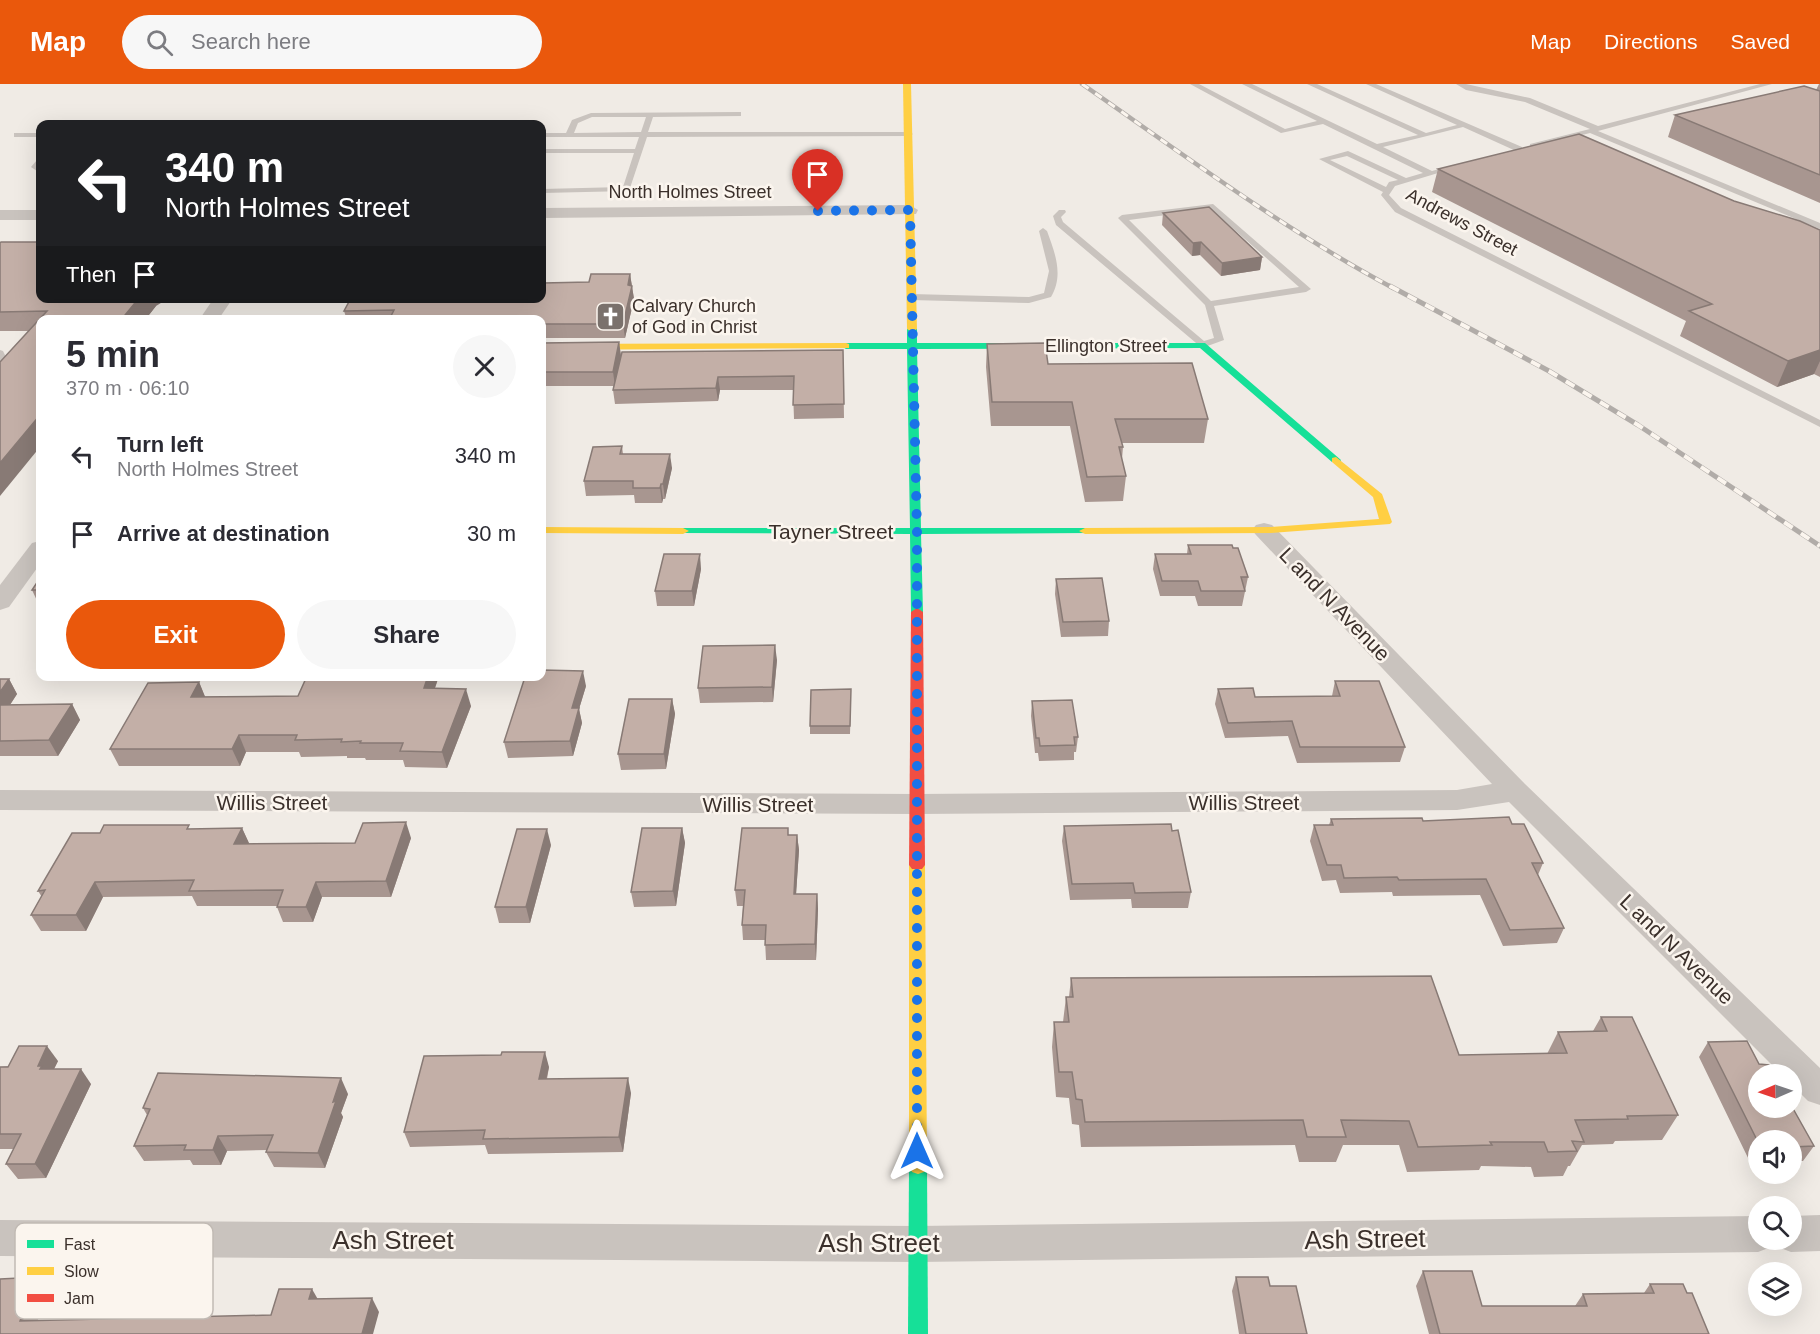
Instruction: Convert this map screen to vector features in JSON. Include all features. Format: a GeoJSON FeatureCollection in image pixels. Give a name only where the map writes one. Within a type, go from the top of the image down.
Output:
{"type":"FeatureCollection","features":[{"type":"Feature","properties":{"kind":"main road"},"geometry":{"type":"LineString","coordinates":[[908,84],[917,532],[918,1334]]}},
{"type":"Feature","properties":{"kind":"main road","name":"Ellington Street"},"geometry":{"type":"LineString","coordinates":[[546,347],[1202,345]]}},
{"type":"Feature","properties":{"kind":"main road","name":"L and N Avenue"},"geometry":{"type":"LineString","coordinates":[[1202,345],[1378,496],[1386,522],[1346,527],[1264,530]]}},
{"type":"Feature","properties":{"kind":"main road","name":"Tayner Street"},"geometry":{"type":"LineString","coordinates":[[546,530],[917,532],[1264,530]]}},
{"type":"Feature","properties":{"kind":"street","name":"North Holmes Street"},"geometry":{"type":"LineString","coordinates":[[546,213],[910,210]]}},
{"type":"Feature","properties":{"kind":"street"},"geometry":{"type":"LineString","coordinates":[[0,215],[36,215]]}},
{"type":"Feature","properties":{"kind":"street","name":"L and N Avenue"},"geometry":{"type":"LineString","coordinates":[[1264,530],[1515,791],[1820,1089]]}},
{"type":"Feature","properties":{"kind":"street"},"geometry":{"type":"LineString","coordinates":[[0,602],[36,553]]}},
{"type":"Feature","properties":{"kind":"street","name":"Willis Street"},"geometry":{"type":"LineString","coordinates":[[0,800],[916,804],[1457,800],[1515,791]]}},
{"type":"Feature","properties":{"kind":"street"},"geometry":{"type":"LineString","coordinates":[[1802,1234],[1820,1233]]}},
{"type":"Feature","properties":{"kind":"street","name":"Ash Street"},"geometry":{"type":"LineString","coordinates":[[213,1239],[917,1244],[1748,1234]]}},
{"type":"Feature","properties":{"kind":"street","name":"Ash Street"},"geometry":{"type":"LineString","coordinates":[[0,1238],[15,1238]]}},
{"type":"Feature","properties":{"kind":"lane"},"geometry":{"type":"LineString","coordinates":[[1194,84],[1284,131],[1323,122]]}},
{"type":"Feature","properties":{"kind":"lane"},"geometry":{"type":"LineString","coordinates":[[1246,84],[1430,173]]}},
{"type":"Feature","properties":{"kind":"lane"},"geometry":{"type":"LineString","coordinates":[[1311,84],[1425,135]]}},
{"type":"Feature","properties":{"kind":"lane"},"geometry":{"type":"LineString","coordinates":[[1370,84],[1519,149]]}},
{"type":"Feature","properties":{"kind":"lane"},"geometry":{"type":"LineString","coordinates":[[1460,84],[1469,88],[1527,100],[1820,226]]}},
{"type":"Feature","properties":{"kind":"lane"},"geometry":{"type":"LineString","coordinates":[[1742,84],[1753,88]]}},
{"type":"Feature","properties":{"kind":"lane"},"geometry":{"type":"LineString","coordinates":[[1508,152],[1753,88],[1766,88]]}},
{"type":"Feature","properties":{"kind":"lane"},"geometry":{"type":"LineString","coordinates":[[569,135],[575,122],[591,115],[738,114]]}},
{"type":"Feature","properties":{"kind":"lane"},"geometry":{"type":"LineString","coordinates":[[546,191],[626,189],[651,115]]}},
{"type":"Feature","properties":{"kind":"lane"},"geometry":{"type":"LineString","coordinates":[[1376,147],[1464,125]]}},
{"type":"Feature","properties":{"kind":"lane"},"geometry":{"type":"LineString","coordinates":[[546,135],[909,134]]}},
{"type":"Feature","properties":{"kind":"lane"},"geometry":{"type":"LineString","coordinates":[[17,135],[36,135]]}},
{"type":"Feature","properties":{"kind":"lane"},"geometry":{"type":"LineString","coordinates":[[546,151],[638,151]]}},
{"type":"Feature","properties":{"kind":"lane"},"geometry":{"type":"LineString","coordinates":[[1387,192],[1323,159],[1348,153],[1404,180]]}},
{"type":"Feature","properties":{"kind":"lane","name":"Andrews Street"},"geometry":{"type":"LineString","coordinates":[[1463,164],[1392,184],[1385,195],[1398,210],[1820,424]]}},
{"type":"Feature","properties":{"kind":"lane"},"geometry":{"type":"LineString","coordinates":[[1202,345],[1220,340],[1209,304],[1122,218],[1213,206],[1306,289],[1209,304]]}},
{"type":"Feature","properties":{"kind":"lane","name":"L and N Avenue"},"geometry":{"type":"LineString","coordinates":[[1062,212],[1057,216],[1059,223],[1202,345]]}},
{"type":"Feature","properties":{"kind":"lane"},"geometry":{"type":"LineString","coordinates":[[911,297],[1029,300],[1048,295],[1053,288],[1053,266],[1043,231]]}},
{"type":"Feature","properties":{"kind":"lane"},"geometry":{"type":"LineString","coordinates":[[0,353],[4,363],[0,368]]}},
{"type":"Feature","properties":{"kind":"building"},"geometry":{"type":"Polygon","coordinates":[[[1804,86],[1820,91],[1820,175],[1675,115],[1804,86]]]}},
{"type":"Feature","properties":{"kind":"building"},"geometry":{"type":"Polygon","coordinates":[[[1579,134],[1734,201],[1800,221],[1820,230],[1820,350],[1788,361],[1689,311],[1712,304],[1438,169],[1579,134]]]}},
{"type":"Feature","properties":{"kind":"building"},"geometry":{"type":"Polygon","coordinates":[[[1209,207],[1262,257],[1222,263],[1201,242],[1193,243],[1163,213],[1209,207]]]}},
{"type":"Feature","properties":{"kind":"building"},"geometry":{"type":"Polygon","coordinates":[[[36,242],[36,303],[135,303],[125,315],[43,315],[47,311],[0,312],[0,243],[36,242]]]}},
{"type":"Feature","properties":{"kind":"building"},"geometry":{"type":"Polygon","coordinates":[[[591,274],[630,274],[628,285],[632,286],[623,324],[546,324],[546,315],[392,315],[394,310],[344,311],[348,303],[546,303],[546,283],[589,282],[591,274]]]}},
{"type":"Feature","properties":{"kind":"building"},"geometry":{"type":"Polygon","coordinates":[[[36,323],[36,420],[0,463],[0,362],[36,323]]]}},
{"type":"Feature","properties":{"kind":"building"},"geometry":{"type":"Polygon","coordinates":[[[619,342],[613,372],[546,372],[546,343],[619,342]]]}},
{"type":"Feature","properties":{"kind":"building"},"geometry":{"type":"Polygon","coordinates":[[[1045,343],[1048,364],[1192,363],[1208,419],[1115,419],[1123,447],[1119,447],[1126,476],[1087,477],[1072,402],[992,402],[987,344],[1045,343]]]}},
{"type":"Feature","properties":{"kind":"building"},"geometry":{"type":"Polygon","coordinates":[[[843,350],[844,404],[793,405],[794,376],[718,377],[716,388],[613,390],[622,352],[843,350]]]}},
{"type":"Feature","properties":{"kind":"building"},"geometry":{"type":"Polygon","coordinates":[[[622,446],[620,454],[670,454],[660,488],[633,488],[633,481],[584,481],[593,447],[622,446]]]}},
{"type":"Feature","properties":{"kind":"building"},"geometry":{"type":"Polygon","coordinates":[[[1188,545],[1232,545],[1233,548],[1238,548],[1248,577],[1241,577],[1245,591],[1201,591],[1198,581],[1162,581],[1155,554],[1191,554],[1188,545]]]}},
{"type":"Feature","properties":{"kind":"building"},"geometry":{"type":"Polygon","coordinates":[[[664,554],[700,554],[692,591],[655,591],[664,554]]]}},
{"type":"Feature","properties":{"kind":"building"},"geometry":{"type":"Polygon","coordinates":[[[1102,578],[1109,621],[1063,622],[1056,579],[1102,578]]]}},
{"type":"Feature","properties":{"kind":"building"},"geometry":{"type":"Polygon","coordinates":[[[775,645],[772,687],[698,688],[703,646],[775,645]]]}},
{"type":"Feature","properties":{"kind":"building"},"geometry":{"type":"Polygon","coordinates":[[[546,670],[583,671],[572,708],[579,708],[570,741],[504,742],[524,681],[546,681],[546,670]]]}},
{"type":"Feature","properties":{"kind":"building"},"geometry":{"type":"Polygon","coordinates":[[[0,679],[9,679],[0,692],[0,679]]]}},
{"type":"Feature","properties":{"kind":"building"},"geometry":{"type":"Polygon","coordinates":[[[305,681],[426,681],[424,688],[466,689],[442,752],[400,751],[403,743],[341,742],[342,739],[295,740],[297,735],[239,735],[232,749],[110,749],[148,683],[199,682],[191,697],[298,696],[305,681]]]}},
{"type":"Feature","properties":{"kind":"building"},"geometry":{"type":"Polygon","coordinates":[[[1335,681],[1379,681],[1405,747],[1300,747],[1292,721],[1228,723],[1218,689],[1253,688],[1255,697],[1340,696],[1335,681]]]}},
{"type":"Feature","properties":{"kind":"building"},"geometry":{"type":"Polygon","coordinates":[[[851,689],[850,726],[810,726],[811,690],[851,689]]]}},
{"type":"Feature","properties":{"kind":"building"},"geometry":{"type":"Polygon","coordinates":[[[629,699],[672,699],[664,754],[618,754],[629,699]]]}},
{"type":"Feature","properties":{"kind":"building"},"geometry":{"type":"Polygon","coordinates":[[[1072,700],[1078,737],[1074,737],[1075,745],[1040,746],[1039,738],[1036,738],[1032,701],[1072,700]]]}},
{"type":"Feature","properties":{"kind":"building"},"geometry":{"type":"Polygon","coordinates":[[[72,704],[49,740],[0,741],[0,705],[72,704]]]}},
{"type":"Feature","properties":{"kind":"building"},"geometry":{"type":"Polygon","coordinates":[[[1509,817],[1512,824],[1524,824],[1543,863],[1532,863],[1564,928],[1510,930],[1486,879],[1344,878],[1341,865],[1327,865],[1314,825],[1333,825],[1331,819],[1422,818],[1423,821],[1509,817]]]}},
{"type":"Feature","properties":{"kind":"building"},"geometry":{"type":"Polygon","coordinates":[[[406,822],[386,881],[316,882],[306,907],[277,907],[283,890],[189,891],[194,880],[95,882],[76,915],[31,915],[45,890],[38,891],[72,833],[100,833],[104,825],[189,825],[187,829],[242,828],[234,844],[355,843],[363,823],[406,822]]]}},
{"type":"Feature","properties":{"kind":"building"},"geometry":{"type":"Polygon","coordinates":[[[1171,824],[1172,831],[1178,830],[1191,892],[1135,893],[1133,883],[1072,884],[1064,826],[1171,824]]]}},
{"type":"Feature","properties":{"kind":"building"},"geometry":{"type":"Polygon","coordinates":[[[642,828],[682,828],[673,891],[631,892],[642,828]]]}},
{"type":"Feature","properties":{"kind":"building"},"geometry":{"type":"Polygon","coordinates":[[[742,828],[788,828],[788,835],[797,835],[794,894],[817,894],[815,944],[765,945],[766,925],[742,925],[745,890],[735,890],[742,828]]]}},
{"type":"Feature","properties":{"kind":"building"},"geometry":{"type":"Polygon","coordinates":[[[517,829],[547,829],[526,907],[495,907],[517,829]]]}},
{"type":"Feature","properties":{"kind":"building"},"geometry":{"type":"Polygon","coordinates":[[[1431,976],[1459,1055],[1567,1053],[1558,1032],[1607,1031],[1601,1017],[1632,1017],[1678,1115],[1575,1120],[1584,1142],[1572,1141],[1577,1151],[1548,1152],[1544,1142],[1490,1142],[1492,1145],[1418,1147],[1409,1121],[1341,1120],[1346,1137],[1307,1137],[1303,1120],[1085,1122],[1082,1100],[1076,1099],[1072,1072],[1059,1072],[1054,1022],[1069,1022],[1066,997],[1073,997],[1071,978],[1431,976]]]}},
{"type":"Feature","properties":{"kind":"building"},"geometry":{"type":"Polygon","coordinates":[[[1747,1041],[1759,1064],[1748,1064],[1748,1118],[1798,1118],[1814,1146],[1802,1147],[1802,1130],[1752,1130],[1708,1042],[1747,1041]]]}},
{"type":"Feature","properties":{"kind":"building"},"geometry":{"type":"Polygon","coordinates":[[[19,1046],[47,1046],[38,1066],[42,1066],[40,1069],[81,1069],[35,1164],[6,1164],[21,1134],[0,1134],[0,1067],[8,1067],[19,1046]]]}},
{"type":"Feature","properties":{"kind":"building"},"geometry":{"type":"Polygon","coordinates":[[[502,1052],[545,1052],[539,1079],[628,1078],[619,1137],[483,1139],[485,1130],[404,1132],[424,1056],[501,1055],[502,1052]]]}},
{"type":"Feature","properties":{"kind":"building"},"geometry":{"type":"Polygon","coordinates":[[[158,1073],[341,1078],[333,1102],[336,1101],[318,1153],[266,1152],[273,1135],[218,1136],[213,1150],[184,1150],[186,1145],[134,1146],[150,1109],[143,1108],[158,1073]]]}},
{"type":"Feature","properties":{"kind":"building"},"geometry":{"type":"Polygon","coordinates":[[[1423,1271],[1472,1271],[1482,1306],[1587,1306],[1583,1294],[1654,1293],[1650,1284],[1683,1284],[1687,1293],[1692,1293],[1709,1334],[1440,1334],[1423,1271]]]}},
{"type":"Feature","properties":{"kind":"building"},"geometry":{"type":"Polygon","coordinates":[[[1236,1277],[1268,1277],[1270,1286],[1296,1286],[1307,1334],[1246,1334],[1236,1277]]]}},
{"type":"Feature","properties":{"kind":"building"},"geometry":{"type":"Polygon","coordinates":[[[15,1278],[15,1319],[21,1319],[20,1321],[213,1319],[213,1316],[271,1315],[279,1289],[312,1289],[309,1299],[372,1298],[362,1334],[0,1334],[0,1279],[15,1278]]]}},
{"type":"Feature","properties":{"kind":"railway"},"geometry":{"type":"LineString","coordinates":[[1082,84],[1273,216],[1393,288]]}},
{"type":"Feature","properties":{"kind":"railway"},"geometry":{"type":"LineString","coordinates":[[1390,286],[1549,371],[1638,425],[1820,546]]}},
{"type":"Feature","properties":{"kind":"traffic: fast"},"geometry":{"type":"LineString","coordinates":[[912,329],[917,612]]}},
{"type":"Feature","properties":{"kind":"traffic: fast"},"geometry":{"type":"LineString","coordinates":[[846,346],[1202,345],[1336,460]]}},
{"type":"Feature","properties":{"kind":"traffic: fast"},"geometry":{"type":"LineString","coordinates":[[683,531],[1085,531]]}},
{"type":"Feature","properties":{"kind":"traffic: fast"},"geometry":{"type":"LineString","coordinates":[[918,1166],[918,1334]]}},
{"type":"Feature","properties":{"kind":"traffic: slow"},"geometry":{"type":"LineString","coordinates":[[907,84],[912,329]]}},
{"type":"Feature","properties":{"kind":"traffic: slow"},"geometry":{"type":"LineString","coordinates":[[546,347],[846,346]]}},
{"type":"Feature","properties":{"kind":"traffic: slow"},"geometry":{"type":"LineString","coordinates":[[1085,531],[1271,530],[1386,522],[1378,496],[1336,460]]}},
{"type":"Feature","properties":{"kind":"traffic: slow"},"geometry":{"type":"LineString","coordinates":[[546,530],[683,531]]}},
{"type":"Feature","properties":{"kind":"traffic: slow"},"geometry":{"type":"LineString","coordinates":[[917,865],[918,1166]]}},
{"type":"Feature","properties":{"kind":"traffic: jam"},"geometry":{"type":"LineString","coordinates":[[917,612],[917,865]]}},
{"type":"Feature","properties":{"kind":"place","name":"Calvary Church of God in Christ"},"geometry":{"type":"Point","coordinates":[611,316]}},
{"type":"Feature","properties":{"kind":"route"},"geometry":{"type":"LineString","coordinates":[[818,211],[910,210],[917,532],[917,1151]]}}]}
